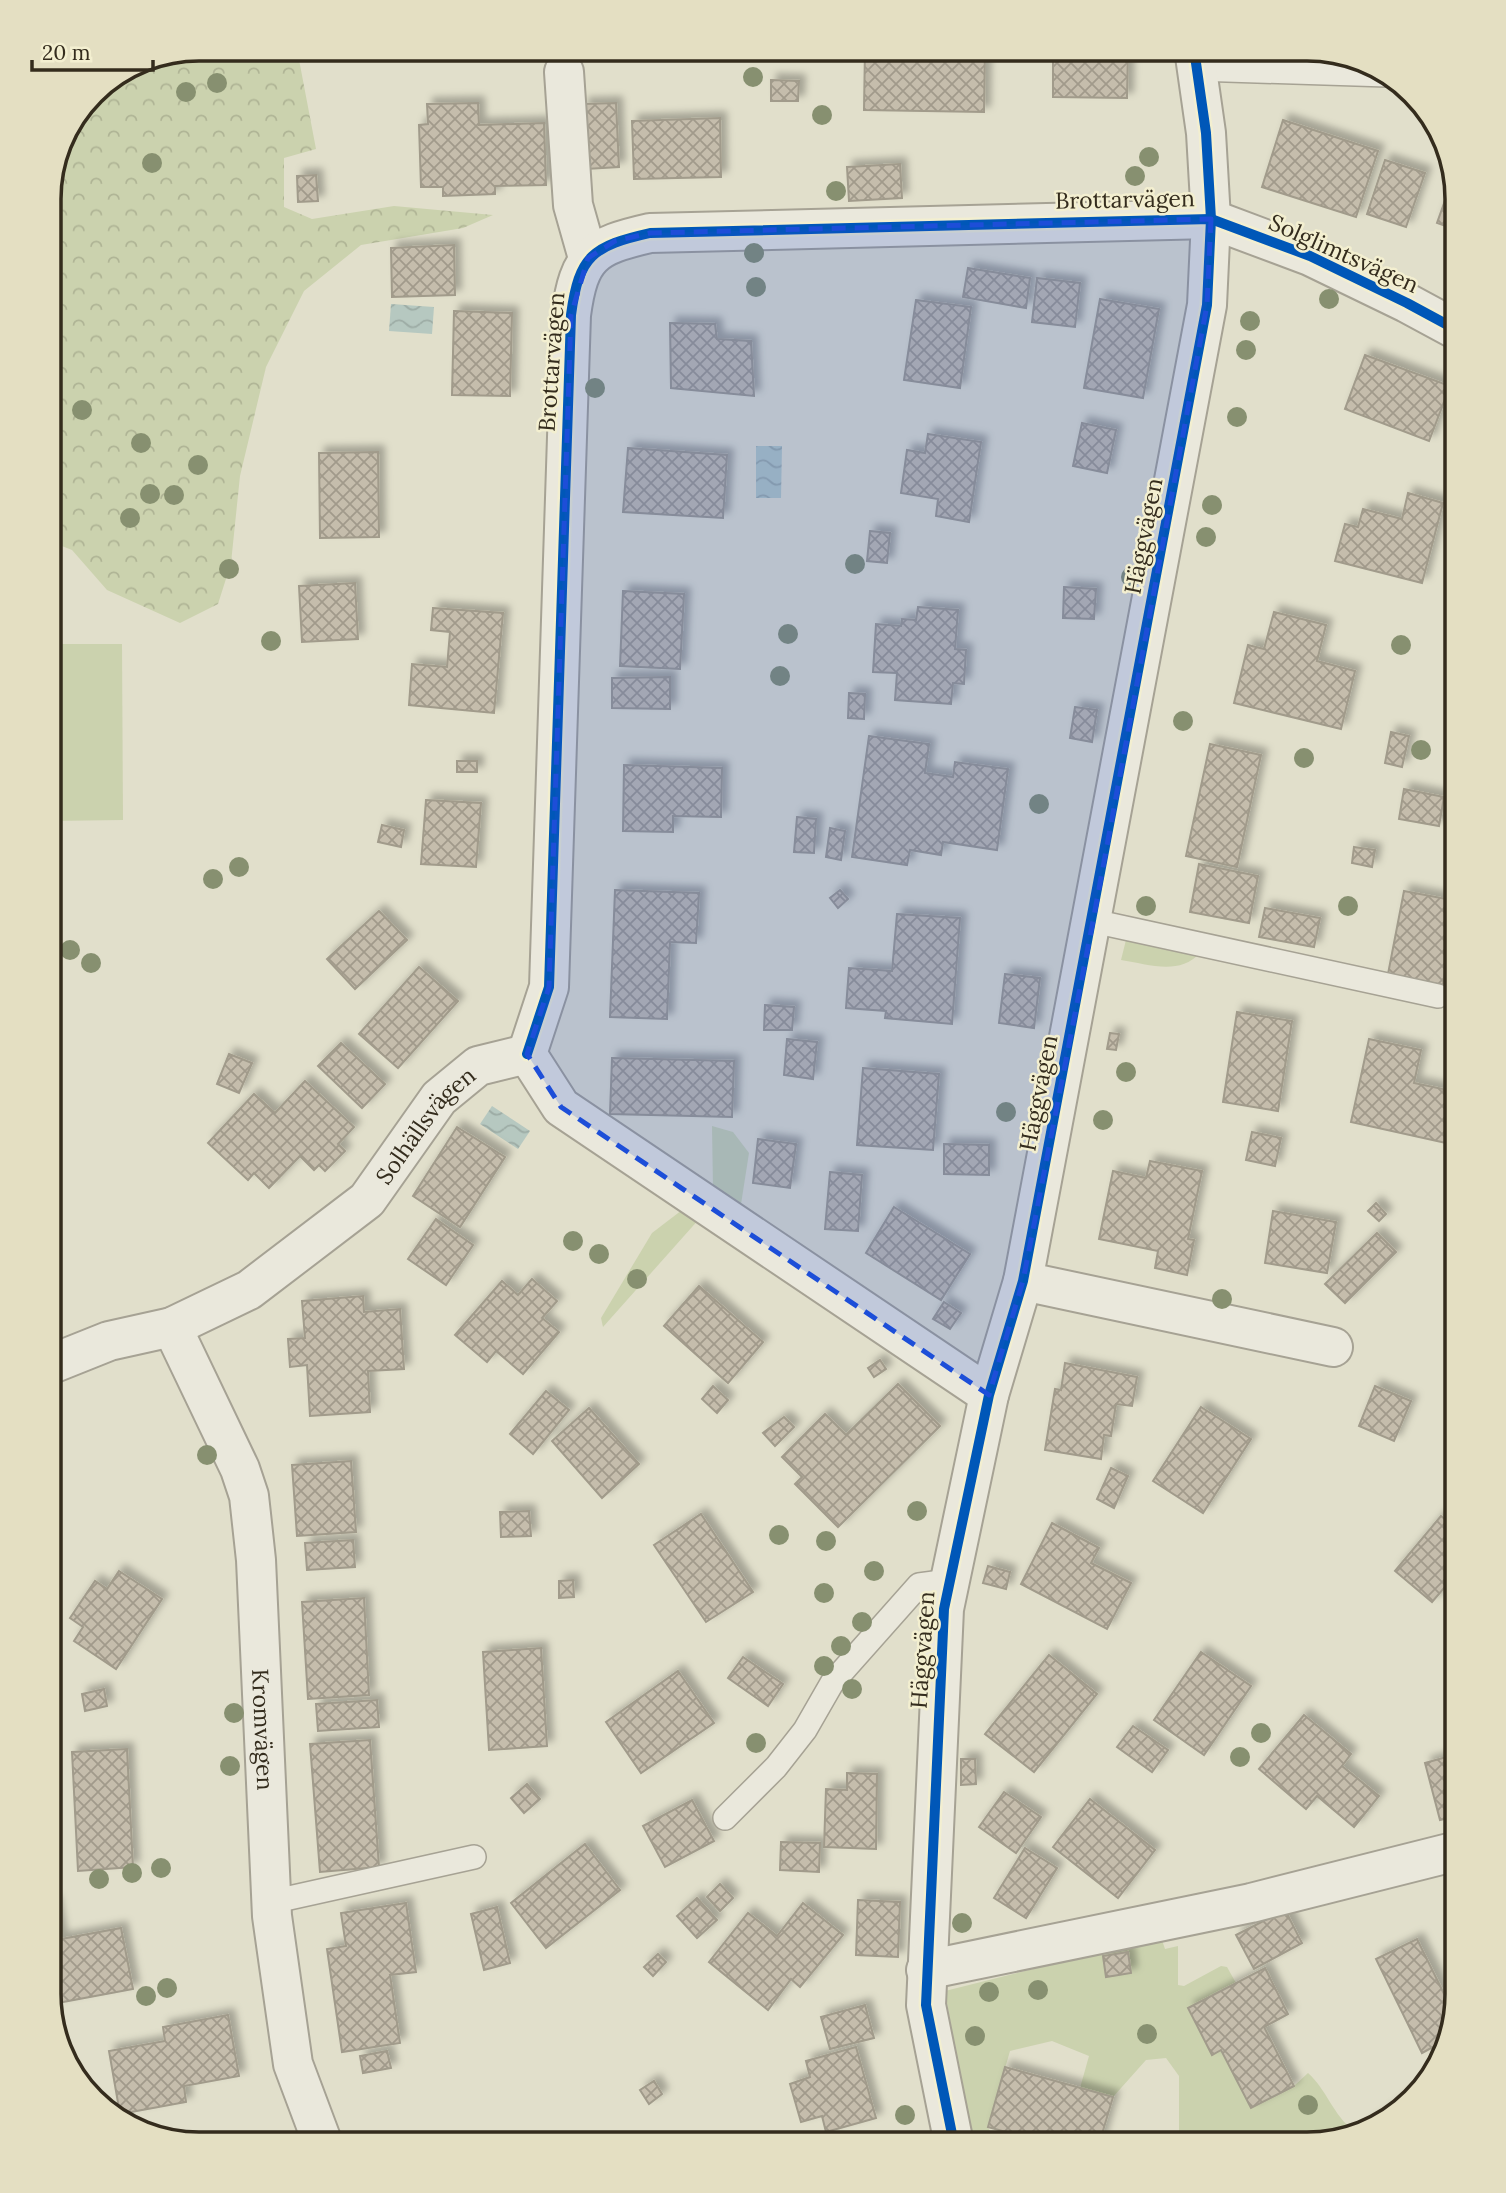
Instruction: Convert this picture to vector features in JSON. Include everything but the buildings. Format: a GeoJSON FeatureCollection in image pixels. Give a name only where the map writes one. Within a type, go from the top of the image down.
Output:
{"type":"FeatureCollection","features":[{"type":"Feature","properties":{"kind":"street","name":"Häggvägen"},"geometry":{"type":"LineString","coordinates":[[952,2132],[926,2005],[944,1609],[989,1395],[1023,1281],[1208,305],[1211,219],[1206,133],[1195,62]]}},
{"type":"Feature","properties":{"kind":"street"},"geometry":{"type":"LineString","coordinates":[[564,72],[573,205],[588,257]]}},
{"type":"Feature","properties":{"kind":"street","name":"Brottarvägen"},"geometry":{"type":"LineString","coordinates":[[527,1054],[549,987],[571,315],[575,289],[588,257],[615,241],[650,233],[1211,219]]}},
{"type":"Feature","properties":{"kind":"street","name":"Solglimtsvägen"},"geometry":{"type":"LineString","coordinates":[[1211,219],[1310,256],[1445,324]]}},
{"type":"Feature","properties":{"kind":"street"},"geometry":{"type":"LineString","coordinates":[[527,1054],[561,1107],[989,1395]]}},
{"type":"Feature","properties":{"kind":"street","name":"Solhällsvägen"},"geometry":{"type":"LineString","coordinates":[[61,1360],[109,1341],[172,1326],[249,1290],[367,1200],[439,1098],[478,1066],[527,1054]]}},
{"type":"Feature","properties":{"kind":"street"},"geometry":{"type":"LineString","coordinates":[[1023,1281],[1333,1347]]}},
{"type":"Feature","properties":{"kind":"street","name":"Kromvägen"},"geometry":{"type":"LineString","coordinates":[[172,1326],[240,1469],[249,1496],[256,1560],[271,1902],[293,2064],[318,2131]]}},
{"type":"Feature","properties":{"kind":"street"},"geometry":{"type":"LineString","coordinates":[[926,1970],[1251,1903],[1445,1854]]}},
{"type":"Feature","properties":{"kind":"lane"},"geometry":{"type":"LineString","coordinates":[[1230,62],[1360,73]]}},
{"type":"Feature","properties":{"kind":"lane"},"geometry":{"type":"LineString","coordinates":[[1093,921],[1438,996]]}},
{"type":"Feature","properties":{"kind":"lane"},"geometry":{"type":"LineString","coordinates":[[725,1818],[776,1768],[805,1730],[832,1684],[919,1585],[949,1581]]}},
{"type":"Feature","properties":{"kind":"lane"},"geometry":{"type":"LineString","coordinates":[[271,1902],[474,1857]]}},
{"type":"Feature","properties":{"kind":"highlighted area"},"geometry":{"type":"Polygon","coordinates":[[[1211,219],[1207,305],[1093,921],[1023,1281],[989,1395],[561,1107],[527,1054],[549,987],[571,315],[588,258],[615,241],[650,233],[1211,219]]]}},
{"type":"Feature","properties":{"kind":"green space"},"geometry":{"type":"Polygon","coordinates":[[[299,61],[316,149],[284,158],[284,207],[312,219],[394,206],[493,215],[463,228],[361,245],[304,291],[266,367],[240,476],[231,563],[218,604],[180,623],[107,590],[72,550],[62,546],[62,191],[72,147],[80,130],[108,96],[147,72],[182,62],[299,61]]]}},
{"type":"Feature","properties":{"kind":"green space"},"geometry":{"type":"Polygon","coordinates":[[[62,644],[122,644],[123,820],[62,821],[62,644]]]}},
{"type":"Feature","properties":{"kind":"green space"},"geometry":{"type":"Polygon","coordinates":[[[1127,936],[1200,953],[1183,964],[1163,967],[1121,960],[1127,936]]]}},
{"type":"Feature","properties":{"kind":"green space"},"geometry":{"type":"Polygon","coordinates":[[[712,1126],[733,1132],[749,1153],[741,1204],[713,1188],[712,1126]]]}},
{"type":"Feature","properties":{"kind":"green space"},"geometry":{"type":"Polygon","coordinates":[[[686,1207],[700,1218],[603,1327],[601,1318],[652,1233],[686,1207]]]}},
{"type":"Feature","properties":{"kind":"green space"},"geometry":{"type":"Polygon","coordinates":[[[1161,1937],[1165,1949],[1178,1946],[1178,1985],[1184,1986],[1221,1966],[1227,1967],[1236,1983],[1213,2054],[1221,2050],[1251,2108],[1294,2086],[1308,2073],[1347,2125],[1306,2132],[1179,2132],[1179,2076],[1166,2058],[1146,2060],[1113,2097],[1080,2088],[1089,2056],[1052,2041],[1010,2051],[988,2127],[990,2132],[969,2132],[945,1991],[1161,1937]]]}},
{"type":"Feature","properties":{"kind":"water"},"geometry":{"type":"Polygon","coordinates":[[[391,304],[434,307],[432,334],[389,331],[391,304]]]}},
{"type":"Feature","properties":{"kind":"water"},"geometry":{"type":"Polygon","coordinates":[[[756,446],[782,446],[781,498],[756,498],[756,446]]]}},
{"type":"Feature","properties":{"kind":"water"},"geometry":{"type":"Polygon","coordinates":[[[492,1106],[530,1131],[518,1149],[480,1124],[492,1106]]]}},
{"type":"Feature","properties":{"kind":"cycle path"},"geometry":{"type":"LineString","coordinates":[[952,2132],[926,2005],[944,1609],[989,1395],[1023,1281],[1207,305],[1211,219],[1206,133],[1196,62]]}},
{"type":"Feature","properties":{"kind":"cycle path"},"geometry":{"type":"LineString","coordinates":[[527,1054],[549,987],[571,315],[579,279],[592,256],[615,243],[650,233],[1211,219],[1310,256],[1445,324]]}}]}
